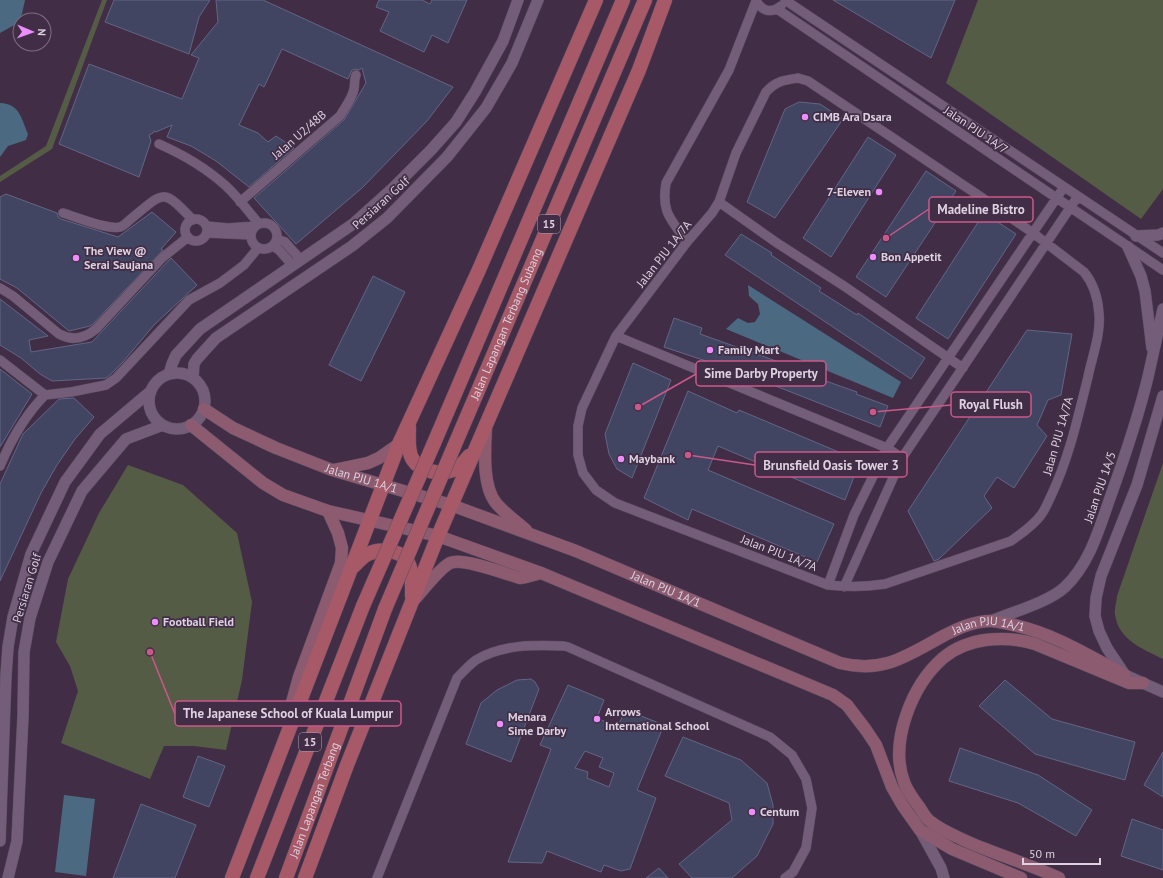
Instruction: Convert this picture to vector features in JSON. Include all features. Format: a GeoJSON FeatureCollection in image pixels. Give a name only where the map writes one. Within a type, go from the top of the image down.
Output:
{"type":"FeatureCollection","features":[{"type":"Feature","properties":{"kind":"main road"},"geometry":{"type":"LineString","coordinates":[[232,878],[399,444],[478,272],[596,0]]}},
{"type":"Feature","properties":{"kind":"main road","name":"Jalan Lapangan Terbang Subang"},"geometry":{"type":"LineString","coordinates":[[364,606],[624,0]]}},
{"type":"Feature","properties":{"kind":"main road","name":"Jalan Lapangan Terbang Subang"},"geometry":{"type":"LineString","coordinates":[[386,609],[645,0]]}},
{"type":"Feature","properties":{"kind":"main road"},"geometry":{"type":"LineString","coordinates":[[305,878],[347,765],[438,536],[639,70],[665,0]]}},
{"type":"Feature","properties":{"kind":"main road","name":"Jalan PJU 1A/1"},"geometry":{"type":"LineString","coordinates":[[204,409],[233,428],[269,445],[332,470],[451,505],[576,551],[840,663],[853,666],[881,666],[900,659],[962,627],[974,623],[991,621],[1022,626],[1044,633],[1125,675]]}},
{"type":"Feature","properties":{"kind":"main road"},"geometry":{"type":"LineString","coordinates":[[409,423],[409,446],[413,460],[420,467],[441,473],[454,470],[476,448]]}},
{"type":"Feature","properties":{"kind":"main road"},"geometry":{"type":"LineString","coordinates":[[191,425],[263,483],[283,495],[328,511],[438,536],[541,572],[833,695],[847,705],[876,745],[892,787],[920,830],[952,849],[1020,878]]}},
{"type":"Feature","properties":{"kind":"main road"},"geometry":{"type":"LineString","coordinates":[[486,425],[485,475],[489,488],[495,502],[531,535]]}},
{"type":"Feature","properties":{"kind":"main road"},"geometry":{"type":"LineString","coordinates":[[332,470],[368,463],[379,458],[399,444]]}},
{"type":"Feature","properties":{"kind":"main road"},"geometry":{"type":"LineString","coordinates":[[289,730],[290,706],[299,677],[341,563],[342,548],[338,533],[328,511]]}},
{"type":"Feature","properties":{"kind":"main road"},"geometry":{"type":"LineString","coordinates":[[352,567],[369,553],[389,551],[400,554],[407,560],[410,570],[412,601]]}},
{"type":"Feature","properties":{"kind":"main road"},"geometry":{"type":"LineString","coordinates":[[412,601],[445,566],[456,561],[472,564],[520,578],[526,578],[541,572]]}},
{"type":"Feature","properties":{"kind":"main road","name":"Jalan Lapangan Terbang"},"geometry":{"type":"LineString","coordinates":[[256,878],[364,606]]}},
{"type":"Feature","properties":{"kind":"main road","name":"Jalan Lapangan Terbang"},"geometry":{"type":"LineString","coordinates":[[286,878],[386,609]]}},
{"type":"Feature","properties":{"kind":"main road"},"geometry":{"type":"LineString","coordinates":[[1059,878],[1040,869],[949,834],[930,822],[915,802],[904,782],[900,761],[900,738],[906,713],[918,690],[931,672],[944,658],[976,641],[1000,638],[1022,640],[1129,683],[1143,683]]}},
{"type":"Feature","properties":{"kind":"street","name":"Persiaran Golf"},"geometry":{"type":"LineString","coordinates":[[169,374],[176,355],[200,329],[353,224],[393,188],[431,150],[456,122],[475,92],[502,41],[518,0]]}},
{"type":"Feature","properties":{"kind":"street","name":"Persiaran Golf"},"geometry":{"type":"LineString","coordinates":[[193,378],[194,364],[216,338],[352,246],[387,218],[447,157],[486,108],[512,63],[538,0]]}},
{"type":"Feature","properties":{"kind":"street"},"geometry":{"type":"LineString","coordinates":[[756,0],[763,9],[768,11],[782,6],[785,0]]}},
{"type":"Feature","properties":{"kind":"street"},"geometry":{"type":"LineString","coordinates":[[687,242],[667,214],[664,196],[666,183],[729,70],[756,0]]}},
{"type":"Feature","properties":{"kind":"street","name":"Jalan PJU 1A/7"},"geometry":{"type":"LineString","coordinates":[[785,0],[1163,253]]}},
{"type":"Feature","properties":{"kind":"street","name":"Jalan PJU 1A/7"},"geometry":{"type":"LineString","coordinates":[[777,9],[1163,270]]}},
{"type":"Feature","properties":{"kind":"street","name":"Jalan U2/48B"},"geometry":{"type":"LineString","coordinates":[[240,202],[340,116],[350,100],[354,89],[354,80],[356,76]]}},
{"type":"Feature","properties":{"kind":"street","name":"Jalan PJU 1A/7A"},"geometry":{"type":"LineString","coordinates":[[798,78],[814,85],[920,155],[1032,233],[1084,272],[1095,288],[1100,315],[1098,334],[1071,445],[1058,481],[1042,515],[1028,530],[1011,541],[886,584],[866,587],[844,586],[828,585],[615,503],[596,490],[583,473],[578,455],[578,426],[582,408],[616,336],[687,242],[712,213],[718,202],[736,153],[766,92],[772,85],[784,80],[798,78]]}},
{"type":"Feature","properties":{"kind":"street"},"geometry":{"type":"LineString","coordinates":[[159,144],[184,155],[204,168],[228,187],[240,202],[255,228],[252,242],[258,248],[266,250],[275,242]]}},
{"type":"Feature","properties":{"kind":"street"},"geometry":{"type":"LineString","coordinates":[[431,150],[444,154],[447,157]]}},
{"type":"Feature","properties":{"kind":"street","name":"Jalan PJU 1A/7A"},"geometry":{"type":"LineString","coordinates":[[828,585],[854,515],[887,448],[1064,187]]}},
{"type":"Feature","properties":{"kind":"street"},"geometry":{"type":"LineString","coordinates":[[844,586],[902,458],[1078,196]]}},
{"type":"Feature","properties":{"kind":"street"},"geometry":{"type":"LineString","coordinates":[[63,213],[112,228],[122,227],[156,198],[165,197],[174,200],[193,220]]}},
{"type":"Feature","properties":{"kind":"street"},"geometry":{"type":"LineString","coordinates":[[718,202],[963,368]]}},
{"type":"Feature","properties":{"kind":"street"},"geometry":{"type":"LineString","coordinates":[[196,219],[202,221],[207,230],[204,239],[197,242],[190,240],[186,234],[187,224],[193,220],[196,219]]}},
{"type":"Feature","properties":{"kind":"street"},"geometry":{"type":"LineString","coordinates":[[207,230],[255,228],[262,223],[271,224],[276,230],[275,242],[279,250],[297,263]]}},
{"type":"Feature","properties":{"kind":"street"},"geometry":{"type":"LineString","coordinates":[[1136,236],[1158,235],[1163,233]]}},
{"type":"Feature","properties":{"kind":"street"},"geometry":{"type":"LineString","coordinates":[[0,288],[13,296],[59,334],[67,338],[83,338],[90,335],[96,329],[162,258],[188,237]]}},
{"type":"Feature","properties":{"kind":"street"},"geometry":{"type":"LineString","coordinates":[[1128,247],[1141,276],[1145,291],[1153,354]]}},
{"type":"Feature","properties":{"kind":"street"},"geometry":{"type":"LineString","coordinates":[[0,466],[15,434],[36,404],[45,395],[71,392],[106,385],[116,378],[189,300],[220,283],[244,265],[258,248]]}},
{"type":"Feature","properties":{"kind":"street","name":"Jalan PJU 1A/5"},"geometry":{"type":"LineString","coordinates":[[991,621],[1050,597],[1064,587],[1077,574],[1094,543],[1124,457],[1148,378],[1163,309]]}},
{"type":"Feature","properties":{"kind":"street"},"geometry":{"type":"LineString","coordinates":[[616,336],[887,448],[902,458]]}},
{"type":"Feature","properties":{"kind":"street"},"geometry":{"type":"LineString","coordinates":[[0,360],[45,395]]}},
{"type":"Feature","properties":{"kind":"street"},"geometry":{"type":"LineString","coordinates":[[169,374],[186,374],[200,384],[204,392],[204,409],[196,421],[191,425],[182,428],[172,428],[163,425],[153,414],[149,398],[151,391],[161,378],[169,374]]}},
{"type":"Feature","properties":{"kind":"street","name":"Persiaran Golf"},"geometry":{"type":"LineString","coordinates":[[0,841],[8,647],[13,617],[32,554],[65,482],[91,446],[100,434],[151,391]]}},
{"type":"Feature","properties":{"kind":"street"},"geometry":{"type":"LineString","coordinates":[[1163,396],[1137,485],[1101,576],[1096,598],[1095,616],[1107,648],[1125,675],[1163,692]]}},
{"type":"Feature","properties":{"kind":"street","name":"Persiaran Golf"},"geometry":{"type":"LineString","coordinates":[[8,878],[17,840],[24,652],[30,618],[48,562],[82,491],[97,473],[126,439],[163,425]]}},
{"type":"Feature","properties":{"kind":"street"},"geometry":{"type":"LineString","coordinates":[[377,878],[458,678],[475,661],[494,652],[528,645],[568,647],[770,737],[792,756],[806,779],[812,808],[806,848],[792,872],[785,878]]}},
{"type":"Feature","properties":{"kind":"street"},"geometry":{"type":"LineString","coordinates":[[920,830],[941,868],[944,878]]}},
{"type":"Feature","properties":{"kind":"green space"},"geometry":{"type":"Polygon","coordinates":[[[102,0],[107,0],[52,149],[0,182],[0,176],[46,146],[102,0]]]}},
{"type":"Feature","properties":{"kind":"green space"},"geometry":{"type":"Polygon","coordinates":[[[978,0],[1163,0],[1163,189],[1141,219],[946,83],[978,0]]]}},
{"type":"Feature","properties":{"kind":"green space"},"geometry":{"type":"Polygon","coordinates":[[[1163,463],[1163,659],[1140,647],[1126,637],[1117,623],[1115,612],[1117,596],[1163,463]]]}},
{"type":"Feature","properties":{"kind":"green space","name":"Football Field"},"geometry":{"type":"Polygon","coordinates":[[[128,465],[183,485],[237,533],[252,602],[242,680],[226,750],[194,746],[164,746],[150,779],[61,743],[78,691],[70,666],[56,642],[68,579],[99,513],[128,465]]]}},
{"type":"Feature","properties":{"kind":"water"},"geometry":{"type":"Polygon","coordinates":[[[0,0],[25,0],[22,12],[12,12],[12,26],[0,33],[0,0]]]}},
{"type":"Feature","properties":{"kind":"water"},"geometry":{"type":"Polygon","coordinates":[[[0,103],[7,104],[16,109],[28,134],[26,140],[8,146],[0,157],[0,103]]]}},
{"type":"Feature","properties":{"kind":"water"},"geometry":{"type":"Polygon","coordinates":[[[748,285],[901,382],[893,398],[726,329],[738,318],[748,323],[755,322],[760,314],[758,304],[749,296],[748,285]]]}},
{"type":"Feature","properties":{"kind":"water"},"geometry":{"type":"Polygon","coordinates":[[[64,795],[95,799],[86,876],[55,872],[64,795]]]}},
{"type":"Feature","properties":{"kind":"building"},"geometry":{"type":"Polygon","coordinates":[[[114,0],[210,0],[199,17],[189,54],[105,22],[114,0]]]}},
{"type":"Feature","properties":{"kind":"building"},"geometry":{"type":"Polygon","coordinates":[[[216,0],[263,0],[453,87],[427,121],[362,188],[296,244],[254,198],[344,120],[366,83],[362,68],[359,70],[352,70],[348,79],[282,49],[264,87],[259,84],[239,125],[258,133],[268,142],[276,136],[294,148],[249,187],[216,161],[191,146],[167,137],[172,125],[156,132],[154,131],[149,135],[151,141],[139,177],[59,144],[89,64],[182,99],[199,58],[191,55],[218,22],[216,0]]]}},
{"type":"Feature","properties":{"kind":"building"},"geometry":{"type":"Polygon","coordinates":[[[379,0],[422,0],[430,4],[432,0],[467,0],[448,43],[432,35],[424,52],[380,31],[389,12],[376,7],[379,0]]]}},
{"type":"Feature","properties":{"kind":"building"},"geometry":{"type":"Polygon","coordinates":[[[833,0],[955,0],[931,58],[833,0]]]}},
{"type":"Feature","properties":{"kind":"building"},"geometry":{"type":"Polygon","coordinates":[[[799,102],[820,104],[843,119],[775,218],[747,202],[785,109],[799,102]]]}},
{"type":"Feature","properties":{"kind":"building"},"geometry":{"type":"Polygon","coordinates":[[[868,137],[896,155],[831,257],[803,238],[868,137]]]}},
{"type":"Feature","properties":{"kind":"building"},"geometry":{"type":"Polygon","coordinates":[[[926,171],[956,191],[886,297],[856,277],[926,171]]]}},
{"type":"Feature","properties":{"kind":"building","name":"The View @ Serai Saujana"},"geometry":{"type":"Polygon","coordinates":[[[6,194],[57,213],[58,217],[61,219],[118,237],[152,212],[176,232],[161,249],[163,250],[92,325],[69,331],[17,288],[0,279],[0,197],[6,194]]]}},
{"type":"Feature","properties":{"kind":"building"},"geometry":{"type":"Polygon","coordinates":[[[984,213],[1016,234],[948,339],[916,318],[984,213]]]}},
{"type":"Feature","properties":{"kind":"building"},"geometry":{"type":"Polygon","coordinates":[[[741,234],[772,253],[771,255],[821,288],[819,291],[857,315],[858,313],[925,358],[911,379],[725,255],[741,234]]]}},
{"type":"Feature","properties":{"kind":"building"},"geometry":{"type":"Polygon","coordinates":[[[171,258],[197,285],[154,325],[122,363],[106,378],[52,381],[40,374],[21,358],[0,345],[0,299],[48,336],[29,340],[31,352],[92,342],[171,258]]]}},
{"type":"Feature","properties":{"kind":"building"},"geometry":{"type":"Polygon","coordinates":[[[373,276],[405,292],[361,381],[329,365],[373,276]]]}},
{"type":"Feature","properties":{"kind":"building"},"geometry":{"type":"Polygon","coordinates":[[[674,318],[702,328],[700,334],[779,362],[778,363],[857,392],[856,394],[888,406],[880,427],[745,374],[664,347],[674,318]]]}},
{"type":"Feature","properties":{"kind":"building"},"geometry":{"type":"Polygon","coordinates":[[[1027,330],[1072,334],[1061,395],[1048,400],[1037,425],[1047,436],[1014,488],[997,477],[984,496],[992,508],[939,559],[934,561],[908,511],[1027,330]]]}},
{"type":"Feature","properties":{"kind":"building"},"geometry":{"type":"Polygon","coordinates":[[[633,363],[671,380],[632,478],[617,469],[609,454],[605,434],[633,363]]]}},
{"type":"Feature","properties":{"kind":"building"},"geometry":{"type":"Polygon","coordinates":[[[0,369],[32,394],[0,447],[0,369]]]}},
{"type":"Feature","properties":{"kind":"building"},"geometry":{"type":"Polygon","coordinates":[[[688,391],[737,413],[739,410],[860,461],[845,500],[718,446],[708,470],[834,524],[817,562],[692,509],[688,520],[644,498],[688,391]]]}},
{"type":"Feature","properties":{"kind":"building"},"geometry":{"type":"Polygon","coordinates":[[[74,398],[94,417],[75,439],[57,465],[41,493],[0,581],[0,484],[23,434],[59,399],[74,398]]]}},
{"type":"Feature","properties":{"kind":"building","name":"Menara Sime Darby"},"geometry":{"type":"Polygon","coordinates":[[[531,679],[535,682],[539,689],[511,762],[466,744],[481,703],[497,690],[517,680],[531,679]]]}},
{"type":"Feature","properties":{"kind":"building"},"geometry":{"type":"Polygon","coordinates":[[[1005,680],[1052,719],[1135,742],[1125,780],[1035,754],[979,706],[1005,680]]]}},
{"type":"Feature","properties":{"kind":"building"},"geometry":{"type":"Polygon","coordinates":[[[568,685],[604,700],[597,718],[617,727],[626,710],[664,725],[637,790],[656,798],[630,869],[621,871],[604,865],[601,872],[547,851],[542,863],[508,862],[551,749],[540,745],[568,685]],[[585,751],[575,768],[588,772],[587,778],[609,787],[614,773],[599,767],[603,758],[585,751]]]}},
{"type":"Feature","properties":{"kind":"building","name":"Centum"},"geometry":{"type":"Polygon","coordinates":[[[683,737],[741,760],[767,783],[773,805],[773,824],[757,856],[732,878],[692,878],[679,864],[732,820],[729,803],[665,776],[683,737]]]}},
{"type":"Feature","properties":{"kind":"building"},"geometry":{"type":"Polygon","coordinates":[[[960,748],[1038,775],[1092,810],[1076,836],[1018,803],[949,781],[960,748]]]}},
{"type":"Feature","properties":{"kind":"building"},"geometry":{"type":"Polygon","coordinates":[[[1163,752],[1163,797],[1144,785],[1163,752]]]}},
{"type":"Feature","properties":{"kind":"building"},"geometry":{"type":"Polygon","coordinates":[[[198,756],[225,766],[209,807],[183,797],[198,756]]]}},
{"type":"Feature","properties":{"kind":"building"},"geometry":{"type":"Polygon","coordinates":[[[141,804],[196,825],[175,878],[113,878],[141,804]]]}},
{"type":"Feature","properties":{"kind":"building"},"geometry":{"type":"Polygon","coordinates":[[[1132,819],[1163,830],[1163,870],[1121,856],[1132,819]]]}},
{"type":"Feature","properties":{"kind":"building"},"geometry":{"type":"Polygon","coordinates":[[[659,868],[668,878],[646,878],[659,868]]]}},
{"type":"Feature","properties":{"kind":"place","name":"CIMB Ara Dsara"},"geometry":{"type":"Point","coordinates":[805,117]}},
{"type":"Feature","properties":{"kind":"place","name":"7-Eleven"},"geometry":{"type":"Point","coordinates":[879,192]}},
{"type":"Feature","properties":{"kind":"place","name":"Madeline Bistro"},"geometry":{"type":"Point","coordinates":[886,238]}},
{"type":"Feature","properties":{"kind":"place","name":"Bon Appetit"},"geometry":{"type":"Point","coordinates":[873,257]}},
{"type":"Feature","properties":{"kind":"place","name":"The View @ Serai Saujana"},"geometry":{"type":"Point","coordinates":[76,258]}},
{"type":"Feature","properties":{"kind":"place","name":"Family Mart"},"geometry":{"type":"Point","coordinates":[710,350]}},
{"type":"Feature","properties":{"kind":"place","name":"Sime Darby Property"},"geometry":{"type":"Point","coordinates":[638,407]}},
{"type":"Feature","properties":{"kind":"place","name":"Royal Flush"},"geometry":{"type":"Point","coordinates":[873,412]}},
{"type":"Feature","properties":{"kind":"place","name":"Brunsfield Oasis Tower 3"},"geometry":{"type":"Point","coordinates":[688,455]}},
{"type":"Feature","properties":{"kind":"place","name":"Maybank"},"geometry":{"type":"Point","coordinates":[621,459]}},
{"type":"Feature","properties":{"kind":"place","name":"Football Field"},"geometry":{"type":"Point","coordinates":[155,622]}},
{"type":"Feature","properties":{"kind":"place","name":"The Japanese School of Kuala Lumpur"},"geometry":{"type":"Point","coordinates":[150,652]}},
{"type":"Feature","properties":{"kind":"place","name":"Arrows International School"},"geometry":{"type":"Point","coordinates":[597,719]}},
{"type":"Feature","properties":{"kind":"place","name":"Menara Sime Darby"},"geometry":{"type":"Point","coordinates":[500,724]}},
{"type":"Feature","properties":{"kind":"place","name":"Centum"},"geometry":{"type":"Point","coordinates":[752,812]}}]}
